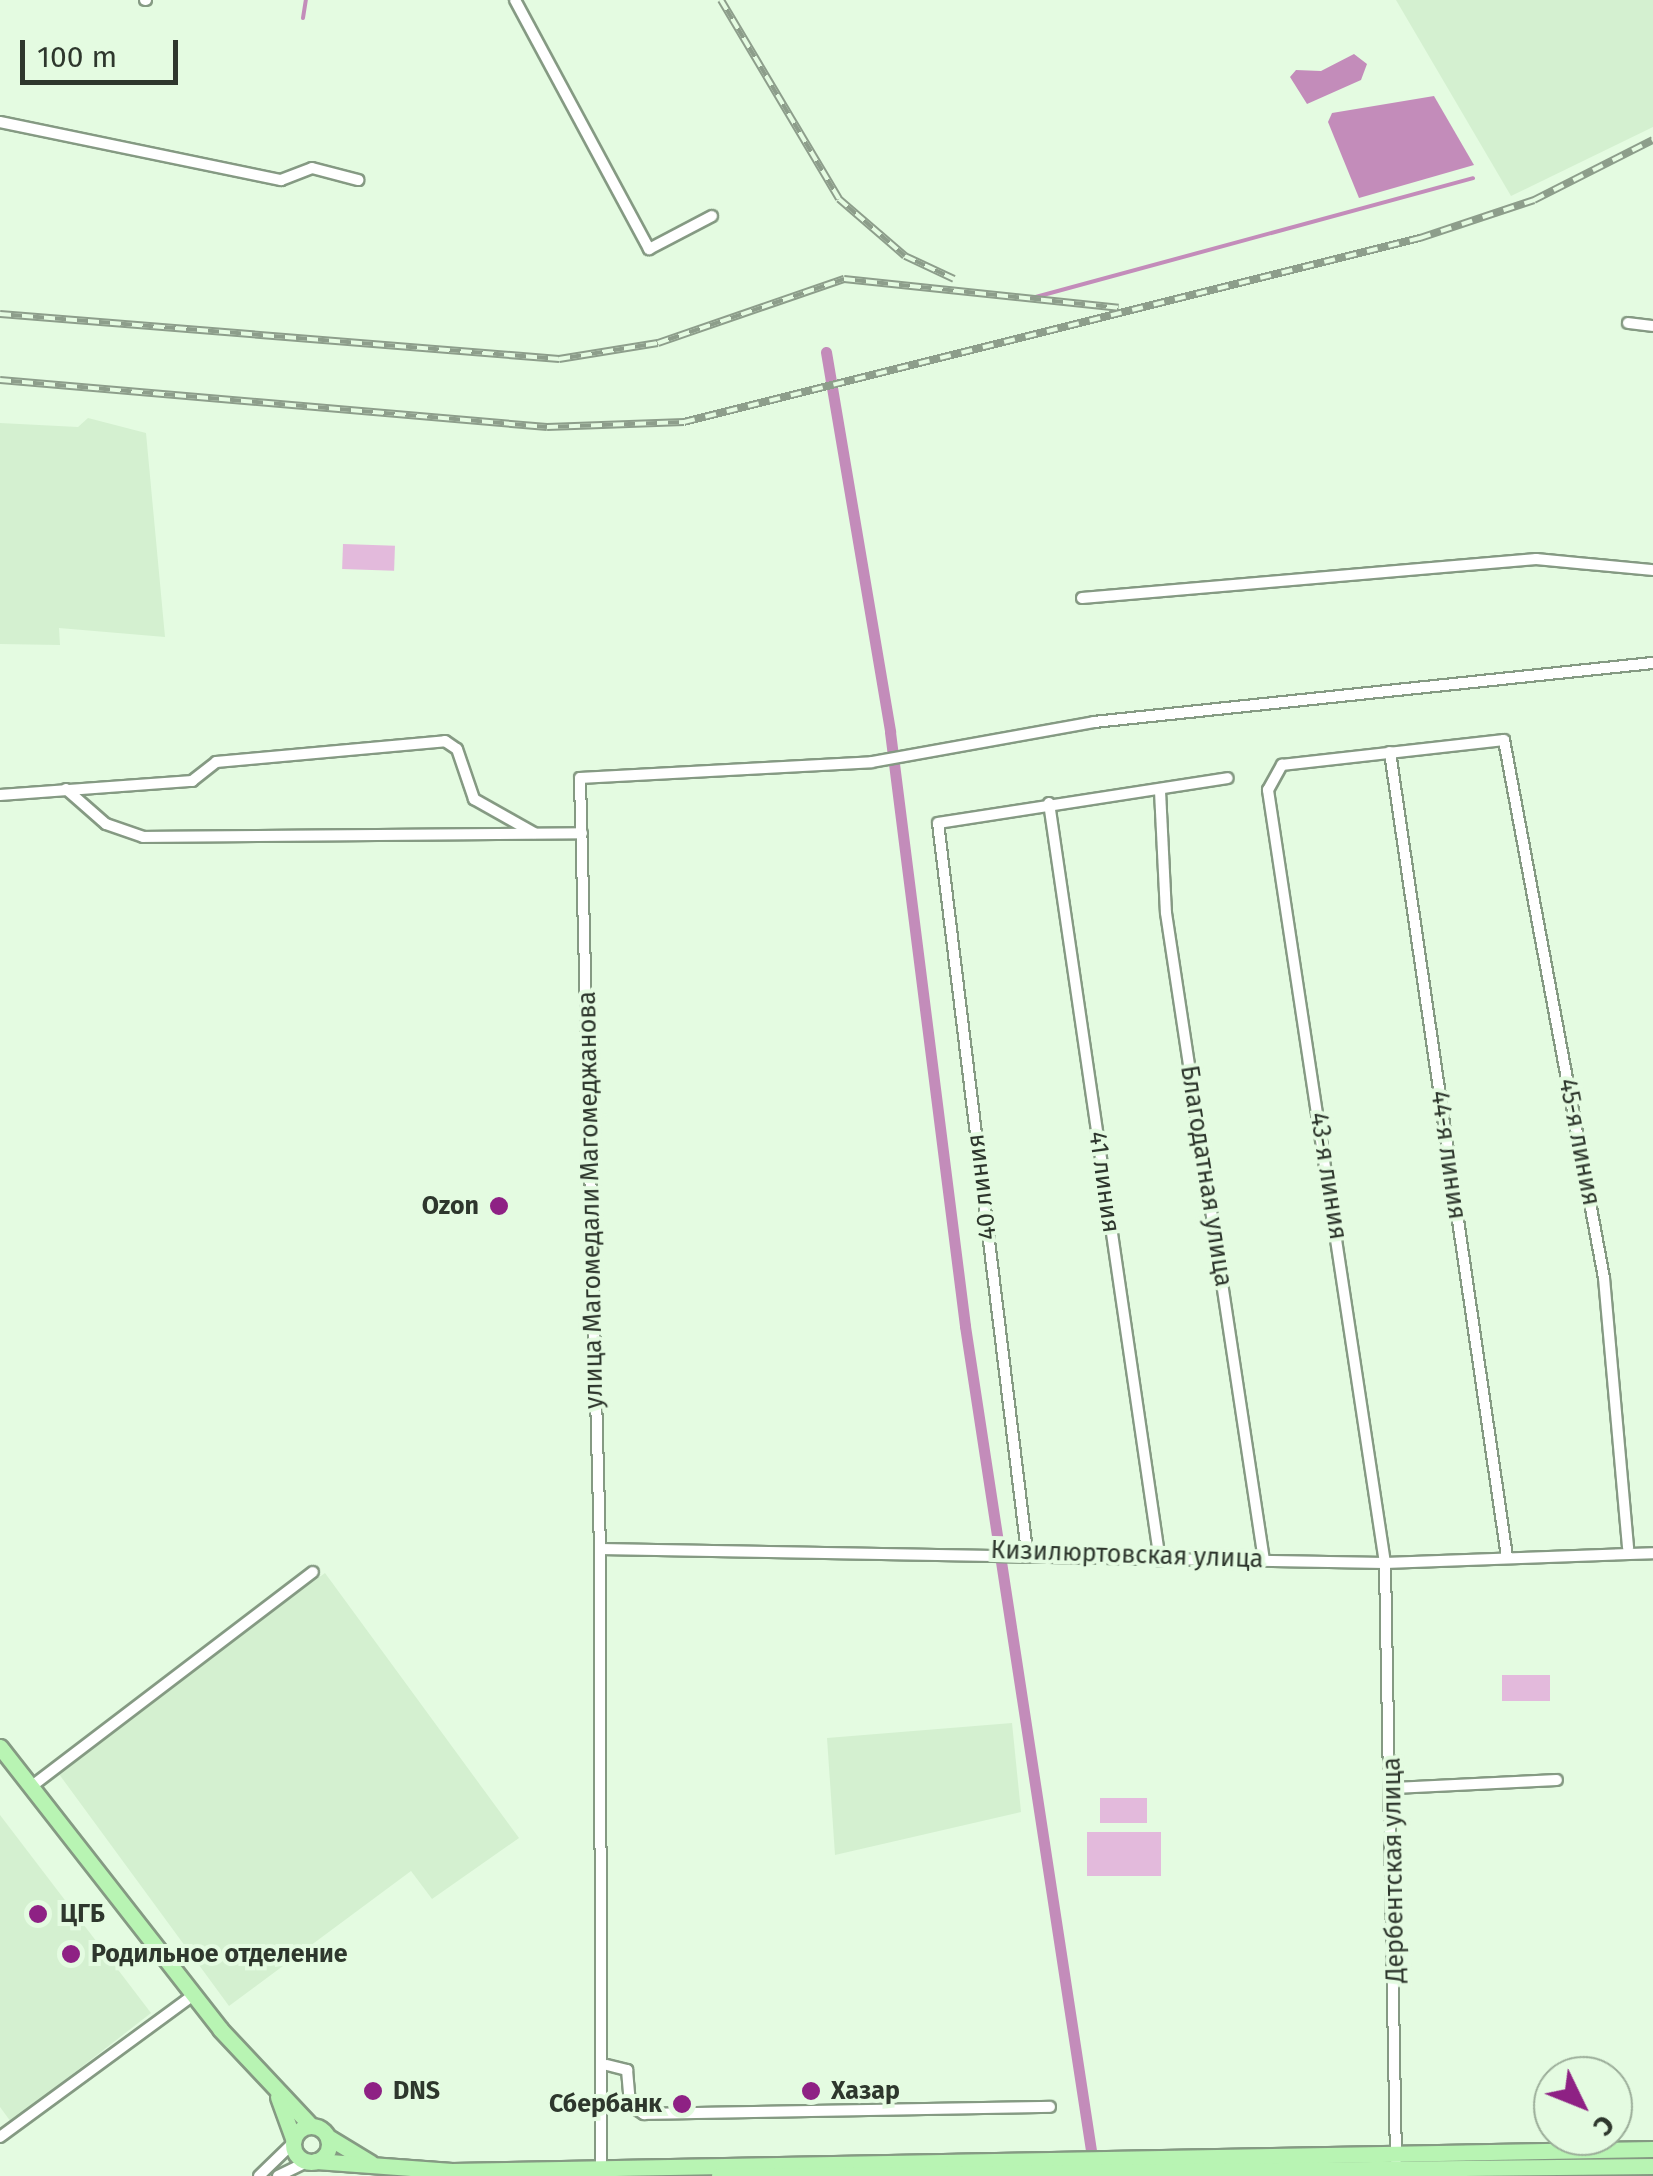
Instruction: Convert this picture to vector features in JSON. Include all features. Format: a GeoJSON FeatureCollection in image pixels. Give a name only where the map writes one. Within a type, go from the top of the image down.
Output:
{"type":"FeatureCollection","features":[{"type":"Feature","properties":{"kind":"main road"},"geometry":{"type":"LineString","coordinates":[[0,1747],[193,1995],[276,2093],[310,2125],[374,2166]]}},
{"type":"Feature","properties":{"kind":"main road"},"geometry":{"type":"LineString","coordinates":[[276,2093],[293,2141],[312,2161],[547,2170],[584,2176]]}},
{"type":"Feature","properties":{"kind":"main road"},"geometry":{"type":"LineString","coordinates":[[293,2141],[310,2125]]}},
{"type":"Feature","properties":{"kind":"main road"},"geometry":{"type":"LineString","coordinates":[[312,2161],[328,2137]]}},
{"type":"Feature","properties":{"kind":"main road"},"geometry":{"type":"LineString","coordinates":[[1102,2165],[1653,2149]]}},
{"type":"Feature","properties":{"kind":"main road"},"geometry":{"type":"LineString","coordinates":[[547,2170],[601,2163],[1102,2165],[1396,2174],[1653,2166]]}},
{"type":"Feature","properties":{"kind":"main road"},"geometry":{"type":"LineString","coordinates":[[719,2176],[1072,2165]]}},
{"type":"Feature","properties":{"kind":"street"},"geometry":{"type":"LineString","coordinates":[[514,0],[649,249],[712,216]]}},
{"type":"Feature","properties":{"kind":"street"},"geometry":{"type":"LineString","coordinates":[[0,122],[281,180],[312,168],[358,180]]}},
{"type":"Feature","properties":{"kind":"street"},"geometry":{"type":"LineString","coordinates":[[1628,323],[1653,326]]}},
{"type":"Feature","properties":{"kind":"street"},"geometry":{"type":"LineString","coordinates":[[1082,598],[1536,559],[1653,570]]}},
{"type":"Feature","properties":{"kind":"street","name":"улица Магомедали Магомеджановa"},"geometry":{"type":"LineString","coordinates":[[601,2163],[606,2065],[600,1549],[580,778],[872,762],[1094,722],[1653,663]]}},
{"type":"Feature","properties":{"kind":"street","name":"45-я линия"},"geometry":{"type":"LineString","coordinates":[[1390,752],[1504,740],[1604,1278],[1628,1548]]}},
{"type":"Feature","properties":{"kind":"street"},"geometry":{"type":"LineString","coordinates":[[0,795],[192,780],[216,762],[445,741],[457,750],[474,799],[534,833]]}},
{"type":"Feature","properties":{"kind":"street","name":"43-я линия"},"geometry":{"type":"LineString","coordinates":[[1385,1563],[1268,790],[1282,766],[1390,752]]}},
{"type":"Feature","properties":{"kind":"street","name":"44-я линия"},"geometry":{"type":"LineString","coordinates":[[1390,752],[1507,1557]]}},
{"type":"Feature","properties":{"kind":"street"},"geometry":{"type":"LineString","coordinates":[[1049,804],[1160,791],[1228,778]]}},
{"type":"Feature","properties":{"kind":"street"},"geometry":{"type":"LineString","coordinates":[[66,789],[106,824],[143,837],[582,833]]}},
{"type":"Feature","properties":{"kind":"street","name":"Благодатная улица"},"geometry":{"type":"LineString","coordinates":[[1160,791],[1166,912],[1264,1560]]}},
{"type":"Feature","properties":{"kind":"street","name":"40 линия"},"geometry":{"type":"LineString","coordinates":[[1021,1551],[938,822],[1049,804]]}},
{"type":"Feature","properties":{"kind":"street","name":"41 линия"},"geometry":{"type":"LineString","coordinates":[[1049,804],[1160,1561]]}},
{"type":"Feature","properties":{"kind":"street","name":"Кизилюртовская улица"},"geometry":{"type":"LineString","coordinates":[[600,1549],[1021,1551],[1160,1561],[1385,1563],[1628,1548],[1653,1552]]}},
{"type":"Feature","properties":{"kind":"street","name":"Дербентская улица"},"geometry":{"type":"LineString","coordinates":[[1385,1563],[1394,1788],[1396,2174]]}},
{"type":"Feature","properties":{"kind":"street"},"geometry":{"type":"LineString","coordinates":[[32,1786],[312,1572]]}},
{"type":"Feature","properties":{"kind":"street"},"geometry":{"type":"LineString","coordinates":[[1394,1788],[1557,1780]]}},
{"type":"Feature","properties":{"kind":"street"},"geometry":{"type":"LineString","coordinates":[[0,2137],[193,1995]]}},
{"type":"Feature","properties":{"kind":"street"},"geometry":{"type":"LineString","coordinates":[[606,2065],[627,2070],[630,2105],[644,2114],[1050,2107]]}},
{"type":"Feature","properties":{"kind":"street"},"geometry":{"type":"LineString","coordinates":[[258,2176],[293,2141]]}},
{"type":"Feature","properties":{"kind":"street"},"geometry":{"type":"LineString","coordinates":[[278,2176],[312,2161]]}},
{"type":"Feature","properties":{"kind":"shaded area"},"geometry":{"type":"Polygon","coordinates":[[[1396,0],[1653,0],[1653,127],[1511,196],[1396,0]]]}},
{"type":"Feature","properties":{"kind":"shaded area"},"geometry":{"type":"Polygon","coordinates":[[[1354,54],[1367,64],[1361,80],[1307,104],[1290,77],[1296,70],[1321,71],[1354,54]]]}},
{"type":"Feature","properties":{"kind":"shaded area"},"geometry":{"type":"Polygon","coordinates":[[[1434,96],[1474,165],[1359,198],[1328,122],[1332,113],[1434,96]]]}},
{"type":"Feature","properties":{"kind":"shaded area"},"geometry":{"type":"Polygon","coordinates":[[[88,418],[146,433],[165,637],[59,628],[60,645],[0,644],[0,423],[78,427],[88,418]]]}},
{"type":"Feature","properties":{"kind":"shaded area"},"geometry":{"type":"Polygon","coordinates":[[[343,544],[395,546],[394,571],[342,569],[343,544]]]}},
{"type":"Feature","properties":{"kind":"shaded area"},"geometry":{"type":"Polygon","coordinates":[[[325,1573],[519,1838],[432,1899],[411,1871],[229,2006],[56,1770],[325,1573]]]}},
{"type":"Feature","properties":{"kind":"shaded area"},"geometry":{"type":"Polygon","coordinates":[[[1502,1675],[1550,1675],[1550,1701],[1502,1701],[1502,1675]]]}},
{"type":"Feature","properties":{"kind":"shaded area"},"geometry":{"type":"Polygon","coordinates":[[[1012,1723],[1021,1812],[835,1855],[827,1738],[1012,1723]]]}},
{"type":"Feature","properties":{"kind":"shaded area"},"geometry":{"type":"Polygon","coordinates":[[[1100,1798],[1147,1798],[1147,1823],[1100,1823],[1100,1798]]]}},
{"type":"Feature","properties":{"kind":"shaded area","name":"ЦГБ"},"geometry":{"type":"Polygon","coordinates":[[[0,1815],[151,2013],[11,2122],[0,2107],[0,1815]]]}},
{"type":"Feature","properties":{"kind":"shaded area"},"geometry":{"type":"Polygon","coordinates":[[[1087,1832],[1161,1832],[1161,1876],[1087,1876],[1087,1832]]]}},
{"type":"Feature","properties":{"kind":"waterway"},"geometry":{"type":"LineString","coordinates":[[303,18],[306,0]]}},
{"type":"Feature","properties":{"kind":"waterway"},"geometry":{"type":"LineString","coordinates":[[1032,298],[1473,178]]}},
{"type":"Feature","properties":{"kind":"waterway"},"geometry":{"type":"LineString","coordinates":[[826,352],[890,732],[965,1326],[1093,2163]]}},
{"type":"Feature","properties":{"kind":"railway"},"geometry":{"type":"LineString","coordinates":[[721,0],[839,199],[905,256],[954,279]]}},
{"type":"Feature","properties":{"kind":"railway"},"geometry":{"type":"LineString","coordinates":[[0,380],[547,427],[684,422],[1420,238],[1534,200],[1653,140]]}},
{"type":"Feature","properties":{"kind":"railway"},"geometry":{"type":"LineString","coordinates":[[0,314],[559,359],[658,343],[844,279],[1118,308]]}},
{"type":"Feature","properties":{"kind":"place","name":"Ozon"},"geometry":{"type":"Point","coordinates":[499,1206]}},
{"type":"Feature","properties":{"kind":"place","name":"ЦГБ"},"geometry":{"type":"Point","coordinates":[38,1914]}},
{"type":"Feature","properties":{"kind":"place","name":"Родильное отделение"},"geometry":{"type":"Point","coordinates":[71,1954]}},
{"type":"Feature","properties":{"kind":"place","name":"DNS"},"geometry":{"type":"Point","coordinates":[373,2091]}},
{"type":"Feature","properties":{"kind":"place","name":"Хазар"},"geometry":{"type":"Point","coordinates":[811,2091]}},
{"type":"Feature","properties":{"kind":"place","name":"Сбербанк"},"geometry":{"type":"Point","coordinates":[682,2104]}}]}
